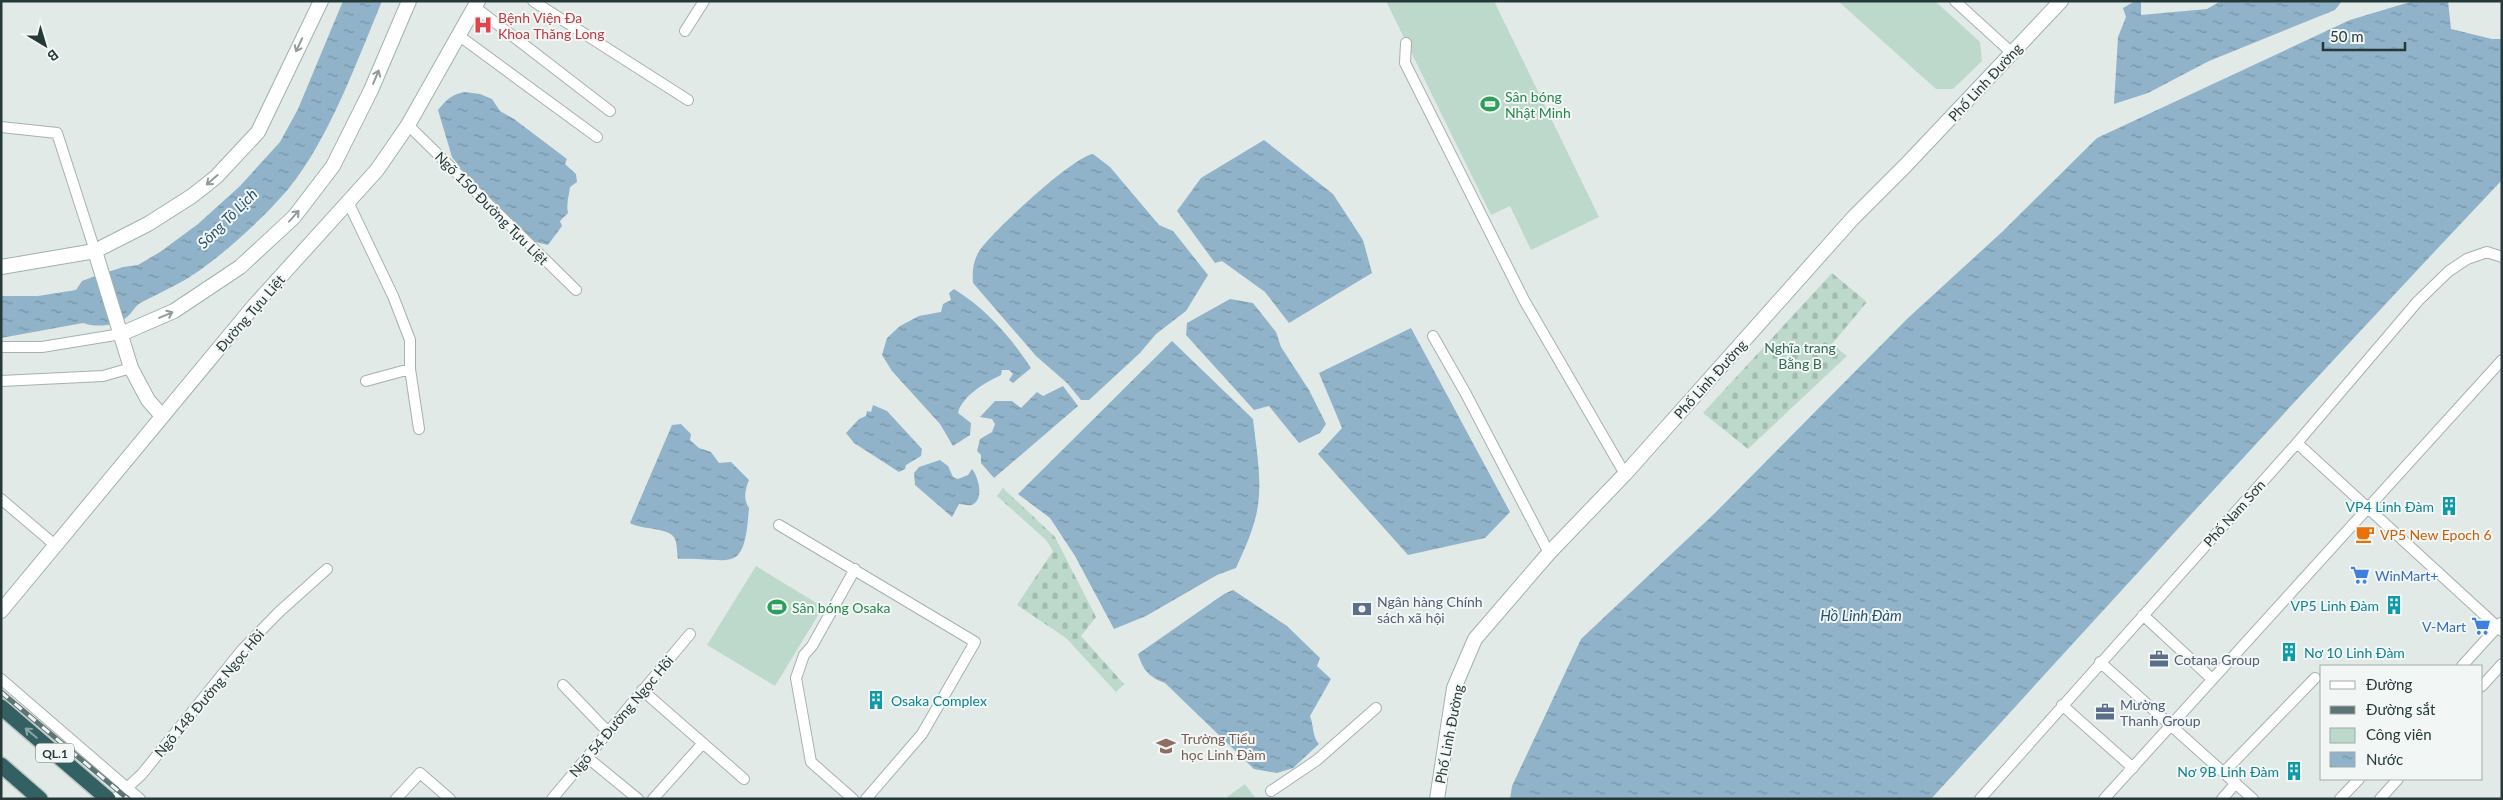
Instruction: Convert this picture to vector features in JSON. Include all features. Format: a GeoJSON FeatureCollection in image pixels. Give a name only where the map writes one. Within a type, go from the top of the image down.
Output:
{"type":"FeatureCollection","features":[{"type":"Feature","properties":{"kind":"highway","name":"QL.1"},"geometry":{"type":"LineString","coordinates":[[1,707],[108,799]]}},
{"type":"Feature","properties":{"kind":"highway"},"geometry":{"type":"LineString","coordinates":[[1,765],[40,799]]}},
{"type":"Feature","properties":{"kind":"street"},"geometry":{"type":"LineString","coordinates":[[1,267],[96,256],[192,196],[216,177],[258,132],[321,1]]}},
{"type":"Feature","properties":{"kind":"street"},"geometry":{"type":"LineString","coordinates":[[1,346],[42,347],[120,329],[174,311],[240,267],[294,217],[333,166],[371,90],[409,1]]}},
{"type":"Feature","properties":{"kind":"street"},"geometry":{"type":"LineString","coordinates":[[533,1],[688,100]]}},
{"type":"Feature","properties":{"kind":"street"},"geometry":{"type":"LineString","coordinates":[[685,31],[704,1]]}},
{"type":"Feature","properties":{"kind":"street"},"geometry":{"type":"LineString","coordinates":[[1955,1],[2012,54]]}},
{"type":"Feature","properties":{"kind":"street","name":"Phố Linh Đường"},"geometry":{"type":"LineString","coordinates":[[1437,799],[1454,688],[1475,639],[1549,553],[1625,474],[1853,218],[1906,165],[2061,1]]}},
{"type":"Feature","properties":{"kind":"street"},"geometry":{"type":"LineString","coordinates":[[476,4],[610,111]]}},
{"type":"Feature","properties":{"kind":"street","name":"Đường Tựu Liệt"},"geometry":{"type":"LineString","coordinates":[[1,611],[162,416],[187,389],[253,307],[349,204],[382,164],[408,125],[476,4]]}},
{"type":"Feature","properties":{"kind":"street"},"geometry":{"type":"LineString","coordinates":[[458,35],[597,138]]}},
{"type":"Feature","properties":{"kind":"street"},"geometry":{"type":"LineString","coordinates":[[1406,43],[1405,63],[1496,246],[1524,300],[1625,474]]}},
{"type":"Feature","properties":{"kind":"street","name":"Ngõ 150 Đường Tựu Liệt"},"geometry":{"type":"LineString","coordinates":[[408,125],[576,290]]}},
{"type":"Feature","properties":{"kind":"street"},"geometry":{"type":"LineString","coordinates":[[1,127],[57,133],[131,368],[148,400],[162,416]]}},
{"type":"Feature","properties":{"kind":"street"},"geometry":{"type":"LineString","coordinates":[[349,204],[393,296],[410,340],[410,369],[419,429]]}},
{"type":"Feature","properties":{"kind":"street","name":"Phố Nam Sơn"},"geometry":{"type":"LineString","coordinates":[[1980,799],[2297,442],[2418,301],[2449,271],[2467,259],[2487,252],[2502,257]]}},
{"type":"Feature","properties":{"kind":"street"},"geometry":{"type":"LineString","coordinates":[[1433,336],[1466,394],[1549,553]]}},
{"type":"Feature","properties":{"kind":"street"},"geometry":{"type":"LineString","coordinates":[[2104,799],[2502,360]]}},
{"type":"Feature","properties":{"kind":"street"},"geometry":{"type":"LineString","coordinates":[[1,381],[103,376],[131,368]]}},
{"type":"Feature","properties":{"kind":"street"},"geometry":{"type":"LineString","coordinates":[[366,381],[410,369]]}},
{"type":"Feature","properties":{"kind":"street"},"geometry":{"type":"LineString","coordinates":[[2297,442],[2500,627],[2463,665]]}},
{"type":"Feature","properties":{"kind":"street"},"geometry":{"type":"LineString","coordinates":[[1,499],[55,545]]}},
{"type":"Feature","properties":{"kind":"street"},"geometry":{"type":"LineString","coordinates":[[779,525],[975,642],[922,734],[866,799]]}},
{"type":"Feature","properties":{"kind":"street","name":"Ngõ 148 Đường Ngọc Hồi"},"geometry":{"type":"LineString","coordinates":[[115,799],[148,766],[242,650],[279,612],[327,569]]}},
{"type":"Feature","properties":{"kind":"street"},"geometry":{"type":"LineString","coordinates":[[852,799],[811,762],[796,678],[804,655],[812,646],[855,569]]}},
{"type":"Feature","properties":{"kind":"street"},"geometry":{"type":"LineString","coordinates":[[2143,615],[2212,680]]}},
{"type":"Feature","properties":{"kind":"street","name":"Ngõ 54 Đường Ngọc Hồi"},"geometry":{"type":"LineString","coordinates":[[552,799],[690,634]]}},
{"type":"Feature","properties":{"kind":"street"},"geometry":{"type":"LineString","coordinates":[[2100,662],[2253,799]]}},
{"type":"Feature","properties":{"kind":"street"},"geometry":{"type":"LineString","coordinates":[[2483,685],[2502,664]]}},
{"type":"Feature","properties":{"kind":"street"},"geometry":{"type":"LineString","coordinates":[[2224,772],[2315,678]]}},
{"type":"Feature","properties":{"kind":"street"},"geometry":{"type":"LineString","coordinates":[[1,679],[140,799]]}},
{"type":"Feature","properties":{"kind":"street"},"geometry":{"type":"LineString","coordinates":[[563,685],[608,732]]}},
{"type":"Feature","properties":{"kind":"street"},"geometry":{"type":"LineString","coordinates":[[642,690],[744,779]]}},
{"type":"Feature","properties":{"kind":"street"},"geometry":{"type":"LineString","coordinates":[[2062,705],[2132,768]]}},
{"type":"Feature","properties":{"kind":"street"},"geometry":{"type":"LineString","coordinates":[[1271,790],[1317,760],[1376,708]]}},
{"type":"Feature","properties":{"kind":"street"},"geometry":{"type":"LineString","coordinates":[[653,799],[703,743]]}},
{"type":"Feature","properties":{"kind":"street"},"geometry":{"type":"LineString","coordinates":[[588,758],[638,799]]}},
{"type":"Feature","properties":{"kind":"street"},"geometry":{"type":"LineString","coordinates":[[396,799],[420,773],[450,799]]}},
{"type":"Feature","properties":{"kind":"street"},"geometry":{"type":"LineString","coordinates":[[2340,799],[2358,780]]}},
{"type":"Feature","properties":{"kind":"street"},"geometry":{"type":"LineString","coordinates":[[2380,799],[2397,780]]}},
{"type":"Feature","properties":{"kind":"street"},"geometry":{"type":"LineString","coordinates":[[2222,799],[2236,783]]}},
{"type":"Feature","properties":{"kind":"green space","name":"Sân bóng Nhật Minh"},"geometry":{"type":"Polygon","coordinates":[[[1386,1],[1494,1],[1599,217],[1531,250],[1510,206],[1491,215],[1386,1]]]}},
{"type":"Feature","properties":{"kind":"green space"},"geometry":{"type":"Polygon","coordinates":[[[1838,1],[1935,1],[1980,42],[1982,61],[1953,89],[1936,89],[1838,1]]]}},
{"type":"Feature","properties":{"kind":"green space","name":"Nghĩa trang Bằng B"},"geometry":{"type":"Polygon","coordinates":[[[1832,273],[1867,302],[1832,344],[1847,356],[1748,449],[1703,413],[1832,273]]]}},
{"type":"Feature","properties":{"kind":"green space"},"geometry":{"type":"Polygon","coordinates":[[[1003,488],[1055,537],[1096,617],[1081,636],[1124,684],[1116,692],[1066,638],[1017,605],[1053,551],[1046,540],[997,496],[1003,488]]]}},
{"type":"Feature","properties":{"kind":"green space"},"geometry":{"type":"Polygon","coordinates":[[[756,566],[823,607],[775,686],[707,645],[756,566]]]}},
{"type":"Feature","properties":{"kind":"green space"},"geometry":{"type":"Polygon","coordinates":[[[1245,784],[1256,799],[1228,799],[1227,797],[1245,784]]]}},
{"type":"Feature","properties":{"kind":"water","name":"Sông Tô Lịch"},"geometry":{"type":"Polygon","coordinates":[[[343,1],[382,1],[341,99],[317,147],[289,188],[267,213],[210,263],[183,281],[140,303],[125,319],[119,322],[101,326],[83,323],[1,338],[1,296],[38,296],[76,290],[82,281],[123,267],[138,265],[160,252],[198,224],[240,186],[280,142],[298,109],[343,1]]]}},
{"type":"Feature","properties":{"kind":"water"},"geometry":{"type":"Polygon","coordinates":[[[2135,1],[2141,1],[2141,15],[2207,9],[2221,1],[2342,1],[2335,10],[2209,61],[2148,93],[2114,104],[2118,37],[2126,17],[2123,8],[2135,1]]]}},
{"type":"Feature","properties":{"kind":"water","name":"Hồ Linh Đàm"},"geometry":{"type":"Polygon","coordinates":[[[2413,1],[2448,1],[2451,29],[2492,39],[2502,39],[2502,180],[2286,411],[1931,799],[1510,799],[1512,786],[1581,639],[1715,513],[1908,318],[2002,232],[2097,138],[2350,20],[2413,1]]]}},
{"type":"Feature","properties":{"kind":"water"},"geometry":{"type":"Polygon","coordinates":[[[465,92],[480,94],[492,99],[500,111],[514,119],[567,159],[565,164],[576,174],[577,182],[570,187],[567,203],[568,213],[560,221],[562,226],[548,245],[535,242],[478,190],[452,157],[438,110],[456,94],[465,92]]]}},
{"type":"Feature","properties":{"kind":"water"},"geometry":{"type":"Polygon","coordinates":[[[1264,140],[1333,194],[1363,240],[1372,273],[1289,323],[1265,292],[1222,261],[1215,263],[1177,211],[1201,178],[1264,140]]]}},
{"type":"Feature","properties":{"kind":"water"},"geometry":{"type":"Polygon","coordinates":[[[1093,154],[1110,167],[1159,225],[1173,231],[1208,275],[1186,311],[1156,334],[1140,353],[1089,400],[1081,400],[1067,383],[1036,356],[973,283],[973,271],[978,253],[985,243],[1014,214],[1051,181],[1083,158],[1093,154]]]}},
{"type":"Feature","properties":{"kind":"water"},"geometry":{"type":"Polygon","coordinates":[[[954,289],[977,305],[997,324],[1031,368],[1013,383],[1009,380],[1013,374],[1009,370],[1002,370],[1001,375],[969,395],[958,413],[971,423],[970,435],[953,446],[940,424],[892,371],[882,355],[887,338],[900,326],[919,316],[941,312],[943,304],[951,300],[949,293],[954,289]]]}},
{"type":"Feature","properties":{"kind":"water"},"geometry":{"type":"Polygon","coordinates":[[[1230,299],[1253,303],[1276,332],[1281,347],[1309,390],[1326,424],[1320,433],[1299,443],[1269,406],[1254,410],[1186,335],[1187,323],[1230,299]]]}},
{"type":"Feature","properties":{"kind":"water"},"geometry":{"type":"Polygon","coordinates":[[[1411,328],[1510,512],[1485,538],[1408,555],[1318,454],[1342,428],[1319,373],[1411,328]]]}},
{"type":"Feature","properties":{"kind":"water"},"geometry":{"type":"Polygon","coordinates":[[[1172,341],[1253,419],[1259,473],[1257,513],[1236,568],[1217,575],[1146,616],[1114,629],[1075,556],[1050,518],[1018,494],[1172,341]]]}},
{"type":"Feature","properties":{"kind":"water"},"geometry":{"type":"Polygon","coordinates":[[[1063,386],[1078,406],[994,478],[981,463],[981,455],[977,451],[980,439],[992,432],[995,424],[992,419],[980,417],[995,401],[1012,401],[1021,408],[1037,392],[1043,396],[1063,386]]]}},
{"type":"Feature","properties":{"kind":"water"},"geometry":{"type":"Polygon","coordinates":[[[873,405],[887,411],[922,449],[921,456],[906,465],[905,469],[899,472],[854,443],[846,433],[859,419],[866,416],[867,411],[871,412],[873,405]]]}},
{"type":"Feature","properties":{"kind":"water"},"geometry":{"type":"Polygon","coordinates":[[[681,424],[691,434],[690,440],[699,448],[711,452],[719,463],[731,462],[749,480],[745,494],[749,508],[744,545],[739,554],[732,559],[678,559],[676,541],[668,532],[630,523],[672,425],[681,424]]]}},
{"type":"Feature","properties":{"kind":"water"},"geometry":{"type":"Polygon","coordinates":[[[940,460],[948,466],[953,477],[958,479],[968,475],[972,469],[978,482],[979,493],[976,502],[972,505],[959,504],[952,517],[915,485],[914,473],[919,467],[940,460]]]}},
{"type":"Feature","properties":{"kind":"water"},"geometry":{"type":"Polygon","coordinates":[[[1233,590],[1287,626],[1320,658],[1317,666],[1331,679],[1310,716],[1315,738],[1319,744],[1293,768],[1277,773],[1254,769],[1165,683],[1147,672],[1138,654],[1224,594],[1233,590]]]}},
{"type":"Feature","properties":{"kind":"railway"},"geometry":{"type":"LineString","coordinates":[[1,692],[128,799]]}},
{"type":"Feature","properties":{"kind":"place","name":"Bệnh Viện Đa Khoa Thăng Long"},"geometry":{"type":"Point","coordinates":[483,25]}},
{"type":"Feature","properties":{"kind":"place","name":"Sân bóng Nhật Minh"},"geometry":{"type":"Point","coordinates":[1490,104]}},
{"type":"Feature","properties":{"kind":"place","name":"VP4 Linh Đàm"},"geometry":{"type":"Point","coordinates":[2449,506]}},
{"type":"Feature","properties":{"kind":"place","name":"VP5 New Epoch 6"},"geometry":{"type":"Point","coordinates":[2365,534]}},
{"type":"Feature","properties":{"kind":"place","name":"WinMart+"},"geometry":{"type":"Point","coordinates":[2360,575]}},
{"type":"Feature","properties":{"kind":"place","name":"VP5 Linh Đàm"},"geometry":{"type":"Point","coordinates":[2394,605]}},
{"type":"Feature","properties":{"kind":"place","name":"Sân bóng Osaka"},"geometry":{"type":"Point","coordinates":[777,607]}},
{"type":"Feature","properties":{"kind":"place","name":"Ngân hàng Chính sách xã hội"},"geometry":{"type":"Point","coordinates":[1362,609]}},
{"type":"Feature","properties":{"kind":"place","name":"V-Mart"},"geometry":{"type":"Point","coordinates":[2481,626]}},
{"type":"Feature","properties":{"kind":"place","name":"Nơ 10 Linh Đàm"},"geometry":{"type":"Point","coordinates":[2289,652]}},
{"type":"Feature","properties":{"kind":"place","name":"Cotana Group"},"geometry":{"type":"Point","coordinates":[2159,659]}},
{"type":"Feature","properties":{"kind":"place","name":"Osaka Complex"},"geometry":{"type":"Point","coordinates":[876,700]}},
{"type":"Feature","properties":{"kind":"place","name":"Mường Thanh Group"},"geometry":{"type":"Point","coordinates":[2105,712]}},
{"type":"Feature","properties":{"kind":"place","name":"Trường Tiểu học Linh Đàm"},"geometry":{"type":"Point","coordinates":[1166,746]}},
{"type":"Feature","properties":{"kind":"place","name":"Nơ 9B Linh Đàm"},"geometry":{"type":"Point","coordinates":[2294,771]}}]}
